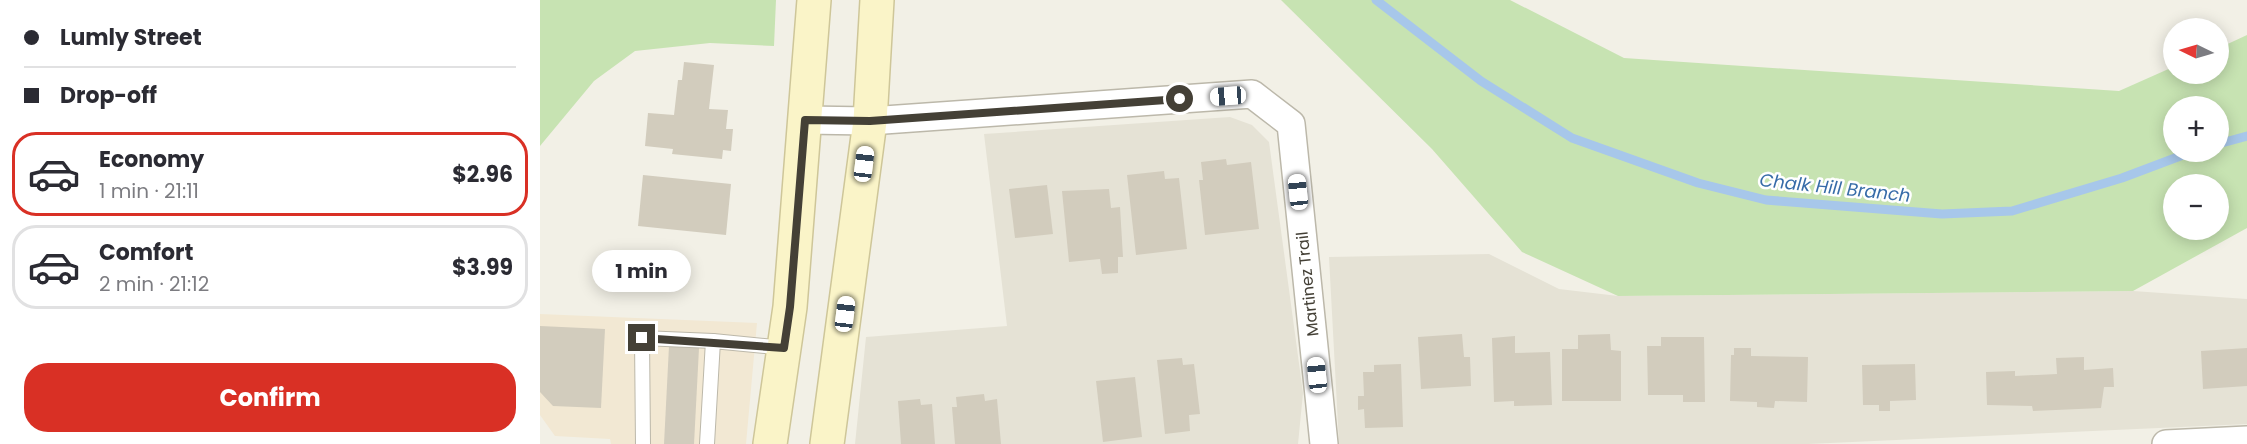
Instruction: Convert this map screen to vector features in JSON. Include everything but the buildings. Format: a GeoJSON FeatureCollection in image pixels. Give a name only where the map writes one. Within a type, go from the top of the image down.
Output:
{"type":"FeatureCollection","features":[{"type":"Feature","properties":{"kind":"main road"},"geometry":{"type":"LineString","coordinates":[[770,444],[790,307],[814,0]]}},
{"type":"Feature","properties":{"kind":"main road"},"geometry":{"type":"LineString","coordinates":[[826,444],[870,121],[877,0]]}},
{"type":"Feature","properties":{"kind":"street","name":"Martinez Trail"},"geometry":{"type":"LineString","coordinates":[[870,121],[1252,94],[1291,124],[1324,444]]}},
{"type":"Feature","properties":{"kind":"street"},"geometry":{"type":"LineString","coordinates":[[805,120],[870,121]]}},
{"type":"Feature","properties":{"kind":"street"},"geometry":{"type":"LineString","coordinates":[[2166,444],[2247,440]]}},
{"type":"Feature","properties":{"kind":"lane"},"geometry":{"type":"LineString","coordinates":[[643,444],[642,338],[713,341],[784,348]]}},
{"type":"Feature","properties":{"kind":"lane"},"geometry":{"type":"LineString","coordinates":[[707,444],[713,341]]}},
{"type":"Feature","properties":{"kind":"shaded area"},"geometry":{"type":"Polygon","coordinates":[[[1230,117],[1252,125],[1269,142],[1303,393],[1298,444],[855,444],[866,337],[1007,326],[984,134],[1230,117]]]}},
{"type":"Feature","properties":{"kind":"shaded area"},"geometry":{"type":"Polygon","coordinates":[[[1489,254],[1559,289],[1618,296],[2133,291],[2247,299],[2247,424],[1808,444],[1339,444],[1329,257],[1489,254]]]}},
{"type":"Feature","properties":{"kind":"shaded area"},"geometry":{"type":"Polygon","coordinates":[[[540,314],[757,323],[746,444],[611,444],[610,439],[555,436],[540,415],[540,314]]]}},
{"type":"Feature","properties":{"kind":"green space"},"geometry":{"type":"Polygon","coordinates":[[[540,0],[776,0],[774,46],[710,43],[635,51],[594,81],[540,146],[540,0]]]}},
{"type":"Feature","properties":{"kind":"green space"},"geometry":{"type":"Polygon","coordinates":[[[1281,0],[1510,0],[1624,58],[2119,91],[2163,71],[2163,84],[2229,84],[2229,43],[2247,35],[2247,228],[2229,238],[2229,174],[2163,174],[2163,240],[2225,240],[2133,291],[1618,296],[1522,252],[1432,149],[1281,0]]]}},
{"type":"Feature","properties":{"kind":"waterway","name":"Chalk Hill Branch"},"geometry":{"type":"LineString","coordinates":[[1376,0],[1481,81],[1572,138],[1698,183],[1766,200],[1942,214],[2012,211],[2122,178],[2164,162]]}},
{"type":"Feature","properties":{"kind":"waterway","name":"Chalk Hill Branch"},"geometry":{"type":"LineString","coordinates":[[2229,141],[2247,136]]}},
{"type":"Feature","properties":{"kind":"route"},"geometry":{"type":"LineString","coordinates":[[642,338],[713,341],[784,348],[790,307],[805,120],[870,121],[1180,99]]}}]}
